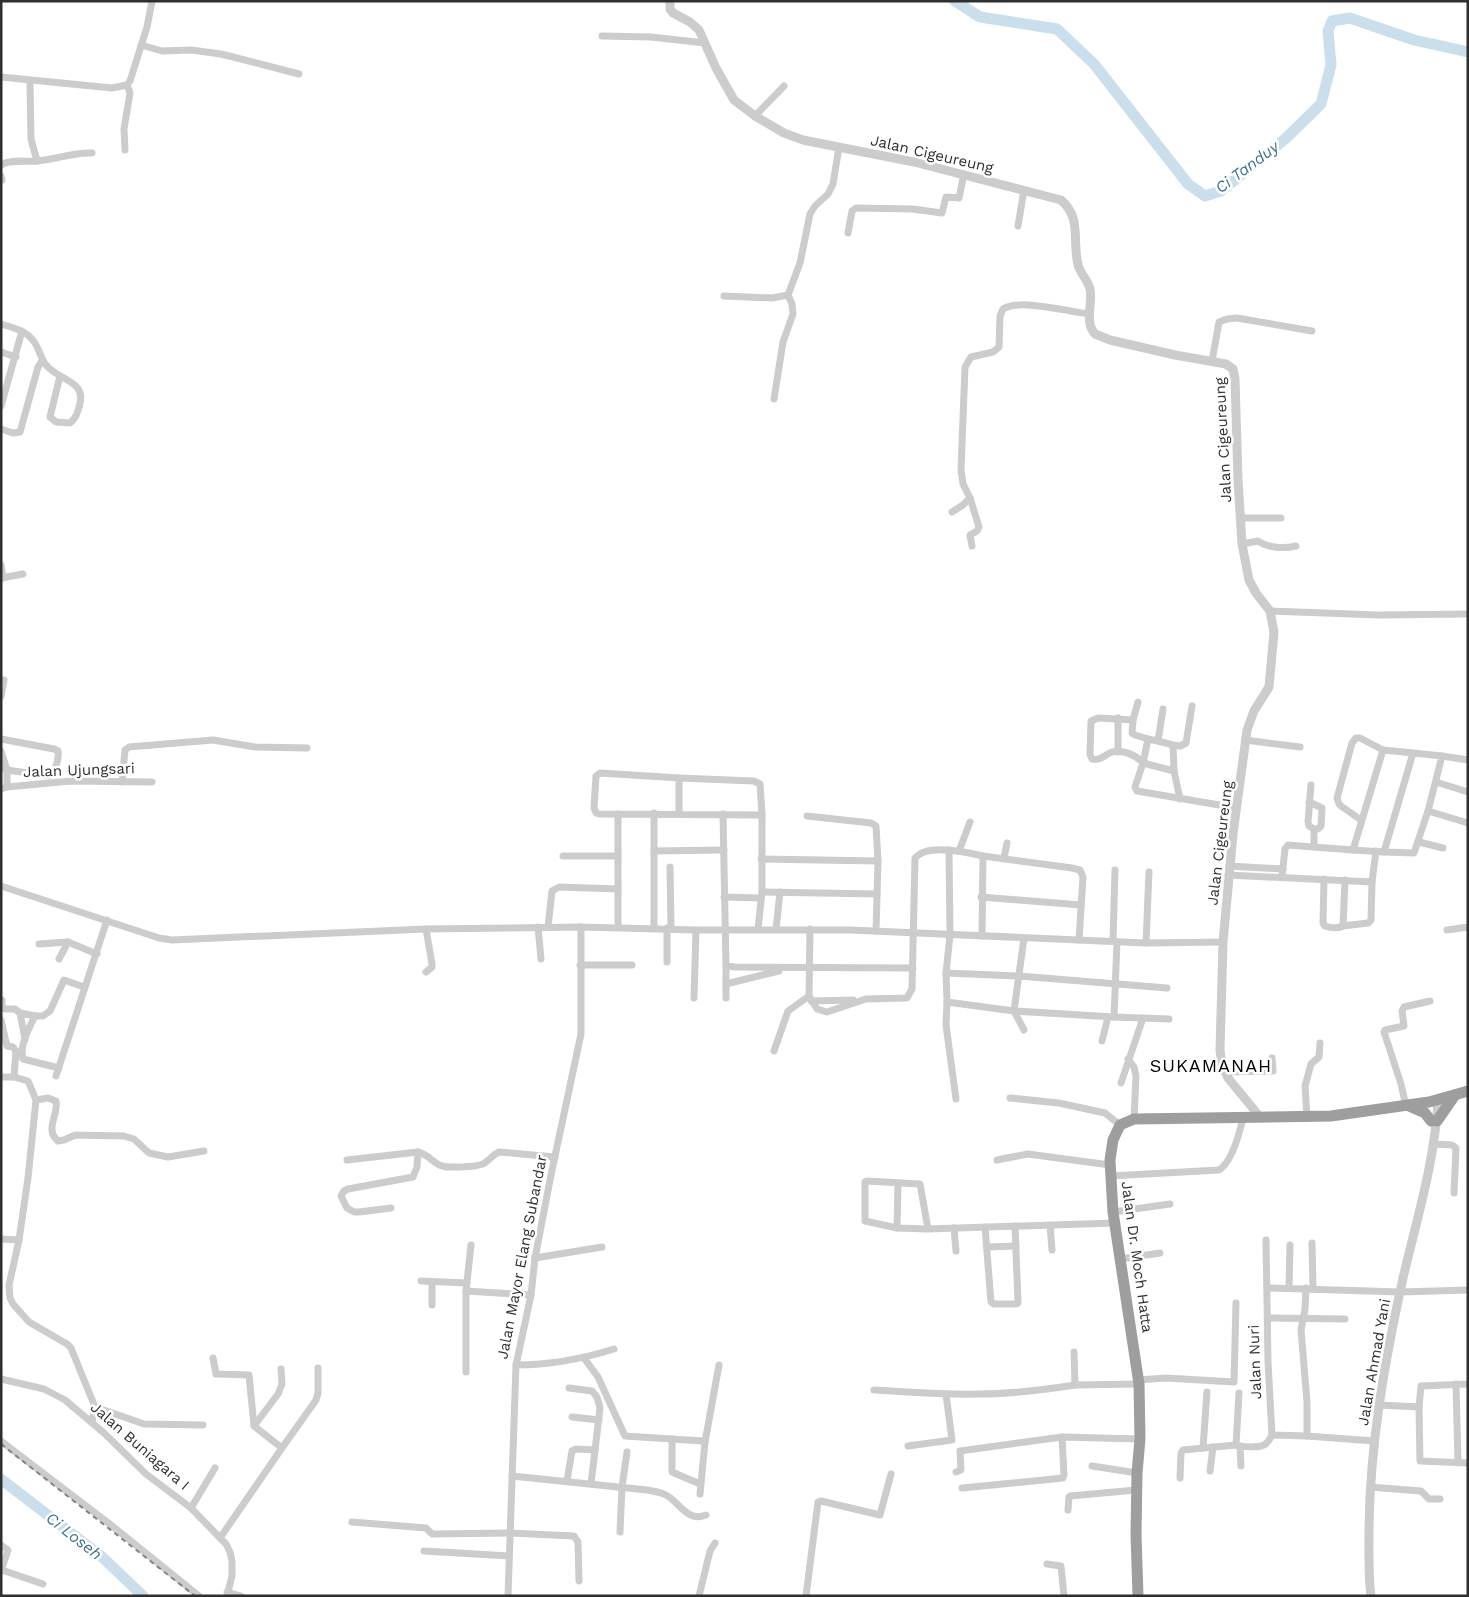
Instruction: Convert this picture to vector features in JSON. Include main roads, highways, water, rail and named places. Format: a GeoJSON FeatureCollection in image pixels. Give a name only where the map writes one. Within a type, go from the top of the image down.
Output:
{"type":"FeatureCollection","features":[{"type":"Feature","properties":{"kind":"highway"},"geometry":{"type":"LineString","coordinates":[[1407,1106],[1468,1091]]}},
{"type":"Feature","properties":{"kind":"highway"},"geometry":{"type":"LineString","coordinates":[[1407,1106],[1425,1113],[1434,1121],[1455,1095]]}},
{"type":"Feature","properties":{"kind":"highway","name":"Jalan Dr. Moch Hatta"},"geometry":{"type":"LineString","coordinates":[[1138,1596],[1136,1490],[1140,1438],[1139,1382],[1114,1218],[1110,1171],[1113,1140],[1120,1125],[1134,1119],[1331,1116],[1407,1106]]}},
{"type":"Feature","properties":{"kind":"waterway","name":"Ci Tanduy"},"geometry":{"type":"LineString","coordinates":[[955,1],[980,17],[1057,29],[1094,64],[1188,184],[1205,196],[1221,191],[1285,139],[1321,104],[1331,65],[1328,31],[1332,21],[1350,18],[1414,40],[1468,52]]}},
{"type":"Feature","properties":{"kind":"waterway","name":"Ci Loseh"},"geometry":{"type":"LineString","coordinates":[[1,1479],[101,1556],[143,1596]]}},
{"type":"Feature","properties":{"kind":"railway"},"geometry":{"type":"LineString","coordinates":[[1,1444],[195,1596]]}},
{"type":"Feature","properties":{"kind":"district","name":"SUKAMANAH"},"geometry":{"type":"Point","coordinates":[1211,1065]}}]}
